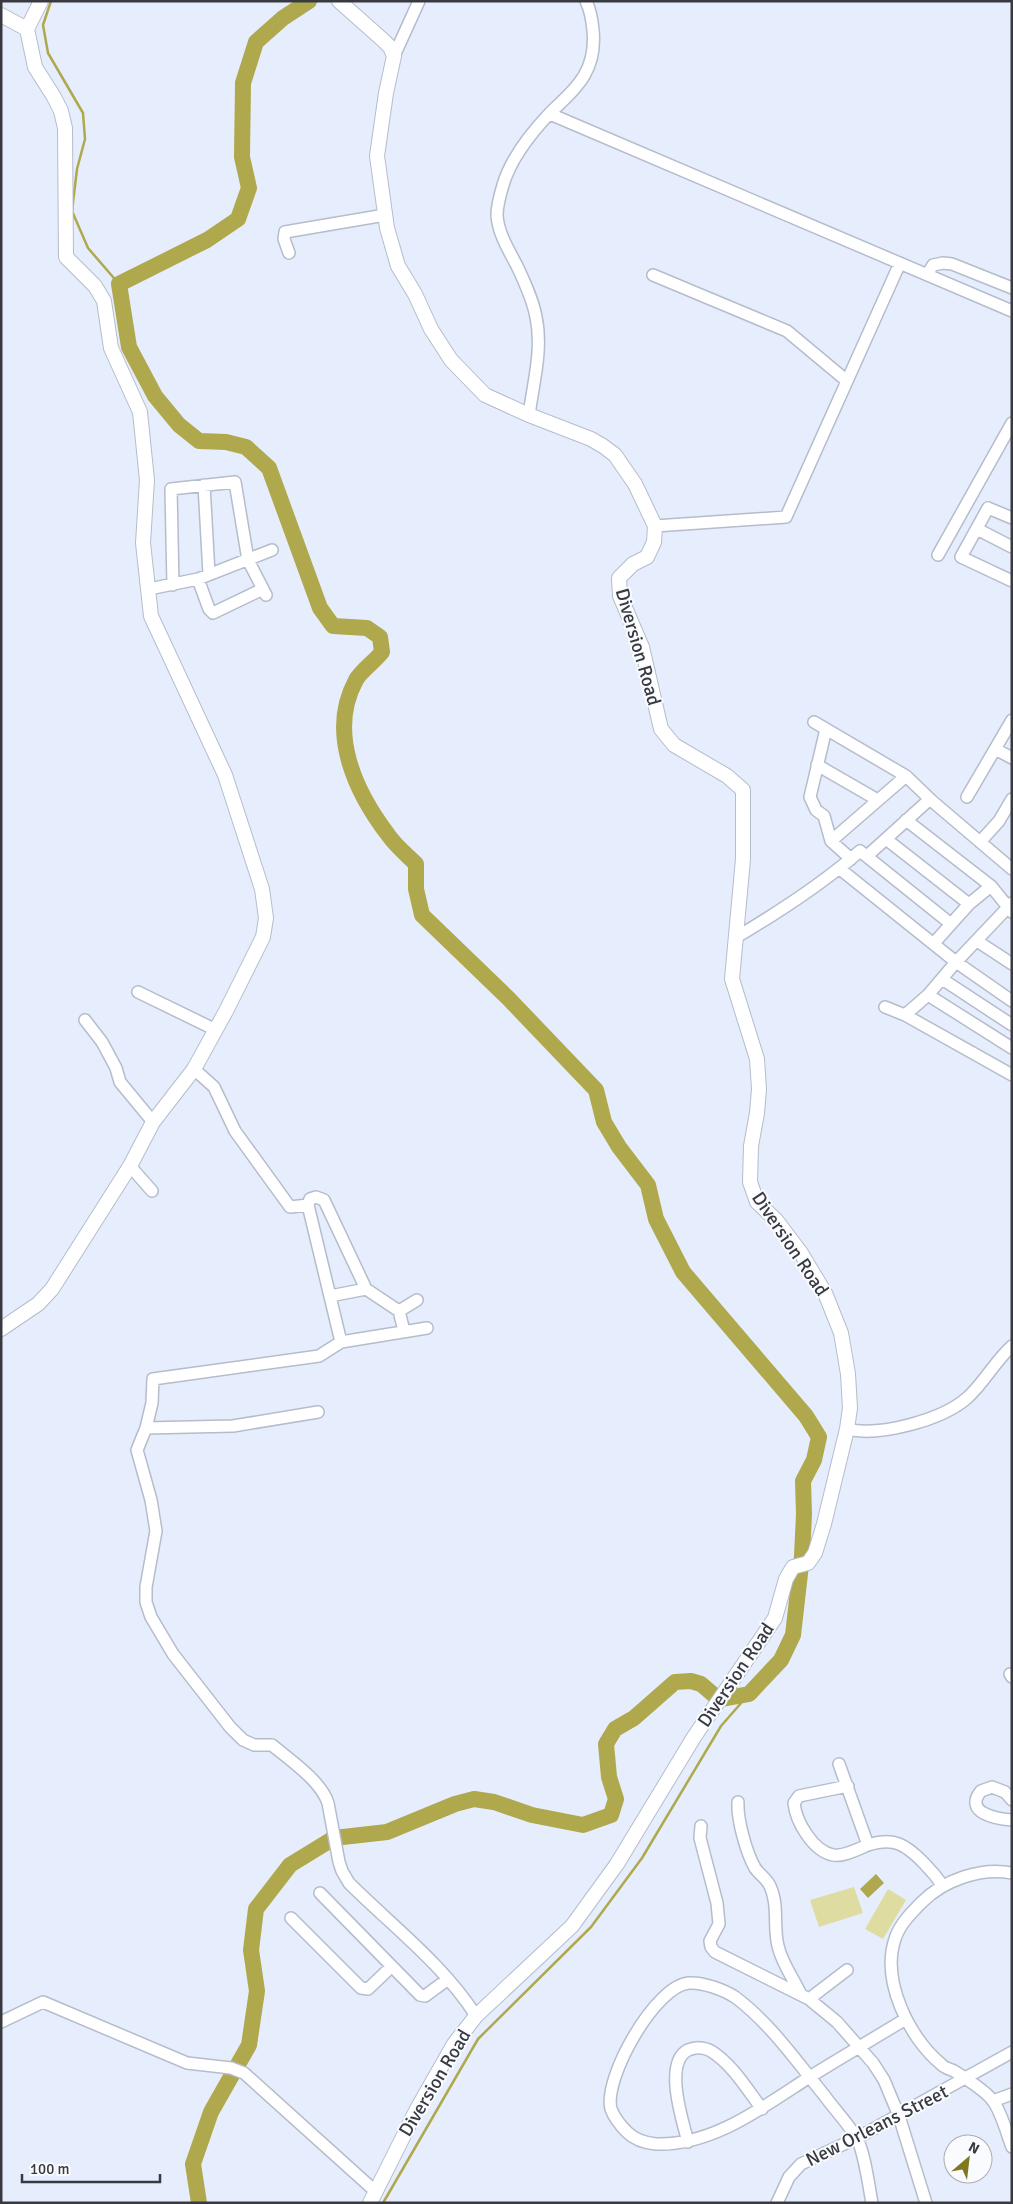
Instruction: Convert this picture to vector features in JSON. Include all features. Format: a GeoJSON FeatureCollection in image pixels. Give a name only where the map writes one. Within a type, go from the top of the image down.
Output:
{"type":"FeatureCollection","features":[{"type":"Feature","properties":{"kind":"street"},"geometry":{"type":"LineString","coordinates":[[1,1329],[38,1304],[52,1289],[130,1166],[153,1122],[194,1069],[216,1030],[262,937],[266,918],[262,889],[221,762],[151,616],[143,543],[147,480],[140,412],[111,348],[104,301],[96,286],[66,257],[65,128],[58,104],[35,67],[26,29],[41,1]]}},
{"type":"Feature","properties":{"kind":"street"},"geometry":{"type":"LineString","coordinates":[[338,1],[384,41],[390,47],[394,56]]}},
{"type":"Feature","properties":{"kind":"street"},"geometry":{"type":"LineString","coordinates":[[419,1],[394,56],[386,93],[377,156],[385,215],[398,266],[415,294],[431,329],[450,360],[485,395],[603,446],[614,455],[635,484],[655,526],[786,517],[900,264]]}},
{"type":"Feature","properties":{"kind":"street"},"geometry":{"type":"LineString","coordinates":[[529,415],[538,345],[537,319],[527,288],[499,229],[498,206],[509,168],[518,152],[550,114],[576,88],[590,67],[594,52],[594,36],[592,16],[586,1]]}},
{"type":"Feature","properties":{"kind":"street"},"geometry":{"type":"LineString","coordinates":[[1,15],[26,29]]}},
{"type":"Feature","properties":{"kind":"street"},"geometry":{"type":"LineString","coordinates":[[550,114],[1012,311]]}},
{"type":"Feature","properties":{"kind":"street"},"geometry":{"type":"LineString","coordinates":[[289,253],[284,239],[285,232],[385,215]]}},
{"type":"Feature","properties":{"kind":"street"},"geometry":{"type":"LineString","coordinates":[[927,275],[933,265],[942,263],[952,264],[1012,288]]}},
{"type":"Feature","properties":{"kind":"street"},"geometry":{"type":"LineString","coordinates":[[653,275],[786,331],[847,381]]}},
{"type":"Feature","properties":{"kind":"street"},"geometry":{"type":"LineString","coordinates":[[938,555],[1012,423]]}},
{"type":"Feature","properties":{"kind":"street"},"geometry":{"type":"LineString","coordinates":[[173,585],[171,489],[204,485],[235,482],[248,560],[264,592],[213,613],[209,609],[204,576],[204,485]]}},
{"type":"Feature","properties":{"kind":"street"},"geometry":{"type":"LineString","coordinates":[[1012,518],[988,508],[961,557],[1012,581]]}},
{"type":"Feature","properties":{"kind":"street"},"geometry":{"type":"LineString","coordinates":[[956,524],[1012,547]]}},
{"type":"Feature","properties":{"kind":"street","name":"Diversion Road"},"geometry":{"type":"LineString","coordinates":[[372,2197],[416,2109],[454,2044],[476,2016],[572,1926],[618,1864],[694,1737],[775,1618],[786,1579],[799,1566],[808,1563],[815,1553],[847,1429],[850,1408],[848,1374],[841,1333],[825,1293],[801,1253],[776,1220],[757,1202],[750,1182],[751,1146],[759,1088],[755,1051],[732,979],[743,859],[743,790],[727,776],[674,745],[661,729],[642,647],[620,596],[619,578],[633,564],[647,557],[654,542],[655,526]]}},
{"type":"Feature","properties":{"kind":"street"},"geometry":{"type":"LineString","coordinates":[[149,589],[173,585],[204,576],[272,550]]}},
{"type":"Feature","properties":{"kind":"street"},"geometry":{"type":"LineString","coordinates":[[967,797],[1012,720]]}},
{"type":"Feature","properties":{"kind":"street"},"geometry":{"type":"LineString","coordinates":[[814,722],[906,776],[1012,869]]}},
{"type":"Feature","properties":{"kind":"street"},"geometry":{"type":"LineString","coordinates":[[826,729],[810,798],[816,810],[824,816],[831,841],[851,859]]}},
{"type":"Feature","properties":{"kind":"street"},"geometry":{"type":"LineString","coordinates":[[995,749],[1012,758]]}},
{"type":"Feature","properties":{"kind":"street"},"geometry":{"type":"LineString","coordinates":[[817,765],[876,799]]}},
{"type":"Feature","properties":{"kind":"street"},"geometry":{"type":"LineString","coordinates":[[831,841],[876,799],[906,776]]}},
{"type":"Feature","properties":{"kind":"street"},"geometry":{"type":"LineString","coordinates":[[867,856],[930,799]]}},
{"type":"Feature","properties":{"kind":"street"},"geometry":{"type":"LineString","coordinates":[[980,842],[999,821],[1012,799]]}},
{"type":"Feature","properties":{"kind":"street"},"geometry":{"type":"LineString","coordinates":[[905,1016],[928,995],[956,962],[1010,908],[991,886],[906,820]]}},
{"type":"Feature","properties":{"kind":"street"},"geometry":{"type":"LineString","coordinates":[[886,839],[969,904]]}},
{"type":"Feature","properties":{"kind":"street"},"geometry":{"type":"LineString","coordinates":[[735,938],[773,916],[840,869],[860,851],[951,924]]}},
{"type":"Feature","properties":{"kind":"street"},"geometry":{"type":"LineString","coordinates":[[840,869],[956,962],[1012,1001]]}},
{"type":"Feature","properties":{"kind":"street"},"geometry":{"type":"LineString","coordinates":[[934,943],[969,904],[991,886]]}},
{"type":"Feature","properties":{"kind":"street"},"geometry":{"type":"LineString","coordinates":[[977,941],[1012,964]]}},
{"type":"Feature","properties":{"kind":"street"},"geometry":{"type":"LineString","coordinates":[[942,979],[1012,1025]]}},
{"type":"Feature","properties":{"kind":"street"},"geometry":{"type":"LineString","coordinates":[[138,992],[216,1030]]}},
{"type":"Feature","properties":{"kind":"street"},"geometry":{"type":"LineString","coordinates":[[928,995],[1012,1048]]}},
{"type":"Feature","properties":{"kind":"street"},"geometry":{"type":"LineString","coordinates":[[885,1007],[905,1016],[1012,1075]]}},
{"type":"Feature","properties":{"kind":"street"},"geometry":{"type":"LineString","coordinates":[[84,1020],[102,1042],[116,1068],[120,1082],[153,1122]]}},
{"type":"Feature","properties":{"kind":"street"},"geometry":{"type":"LineString","coordinates":[[194,1069],[214,1087],[235,1131],[267,1178],[290,1207],[308,1205]]}},
{"type":"Feature","properties":{"kind":"street"},"geometry":{"type":"LineString","coordinates":[[130,1166],[152,1191]]}},
{"type":"Feature","properties":{"kind":"street"},"geometry":{"type":"LineString","coordinates":[[341,1342],[308,1205],[310,1199],[316,1197],[324,1200],[366,1289],[399,1311],[404,1331]]}},
{"type":"Feature","properties":{"kind":"street"},"geometry":{"type":"LineString","coordinates":[[330,1296],[366,1289]]}},
{"type":"Feature","properties":{"kind":"street"},"geometry":{"type":"LineString","coordinates":[[399,1311],[418,1300]]}},
{"type":"Feature","properties":{"kind":"street"},"geometry":{"type":"LineString","coordinates":[[427,1328],[341,1342],[319,1356],[153,1379],[152,1403],[146,1428],[137,1450],[151,1500],[156,1531],[146,1587],[146,1602],[151,1617],[173,1654],[193,1683],[237,1734],[243,1740],[254,1745],[272,1745],[318,1786],[328,1803],[335,1847],[342,1871],[350,1883],[448,1979],[476,2016]]}},
{"type":"Feature","properties":{"kind":"street"},"geometry":{"type":"LineString","coordinates":[[847,1429],[872,1432],[938,1416],[966,1398],[1002,1354],[1012,1346]]}},
{"type":"Feature","properties":{"kind":"street"},"geometry":{"type":"LineString","coordinates":[[146,1428],[232,1426],[318,1412]]}},
{"type":"Feature","properties":{"kind":"street"},"geometry":{"type":"LineString","coordinates":[[838,1764],[848,1786],[868,1845]]}},
{"type":"Feature","properties":{"kind":"street"},"geometry":{"type":"LineString","coordinates":[[848,1786],[799,1796],[794,1803],[795,1814],[804,1831],[821,1850],[834,1855],[844,1854],[882,1841],[900,1845],[932,1869],[943,1886]]}},
{"type":"Feature","properties":{"kind":"street"},"geometry":{"type":"LineString","coordinates":[[1012,1800],[1005,1792],[992,1786],[981,1791],[976,1801],[977,1807],[982,1814],[996,1819],[1012,1820]]}},
{"type":"Feature","properties":{"kind":"street"},"geometry":{"type":"LineString","coordinates":[[738,1802],[737,1815],[747,1847],[755,1868],[770,1884],[775,1902],[777,1946],[784,1963],[805,1997]]}},
{"type":"Feature","properties":{"kind":"street"},"geometry":{"type":"LineString","coordinates":[[701,1826],[700,1838],[717,1903],[719,1924],[710,1941],[710,1947],[716,1952],[805,1997],[837,2022],[860,2047],[884,2080],[899,2116],[926,2203]]}},
{"type":"Feature","properties":{"kind":"street","name":"New Orleans Street"},"geometry":{"type":"LineString","coordinates":[[1012,1873],[1001,1871],[955,1880],[925,1899],[909,1915],[894,1939],[892,1964],[895,1992],[904,2020],[941,2065],[966,2079],[993,2101],[1012,2146]]}},
{"type":"Feature","properties":{"kind":"street"},"geometry":{"type":"LineString","coordinates":[[320,1893],[391,1967],[420,1994],[425,1996],[448,1979]]}},
{"type":"Feature","properties":{"kind":"street"},"geometry":{"type":"LineString","coordinates":[[291,1918],[361,1988],[368,1989],[391,1967]]}},
{"type":"Feature","properties":{"kind":"street"},"geometry":{"type":"LineString","coordinates":[[805,1997],[847,1970]]}},
{"type":"Feature","properties":{"kind":"street"},"geometry":{"type":"LineString","coordinates":[[872,2203],[857,2138],[810,2078],[762,2022],[734,1996],[709,1986],[688,1983],[670,1992],[648,2014],[617,2070],[611,2094],[611,2109],[622,2127],[639,2141],[662,2144],[688,2142],[724,2128],[762,2108],[810,2078],[860,2047],[904,2020]]}},
{"type":"Feature","properties":{"kind":"street"},"geometry":{"type":"LineString","coordinates":[[1,2022],[43,2002],[187,2063],[231,2068],[244,2073],[372,2197]]}},
{"type":"Feature","properties":{"kind":"street"},"geometry":{"type":"LineString","coordinates":[[688,2142],[674,2084],[682,2056],[690,2050],[702,2048],[710,2051],[735,2073],[762,2108]]}},
{"type":"Feature","properties":{"kind":"street","name":"New Orleans Street"},"geometry":{"type":"LineString","coordinates":[[780,2199],[789,2177],[801,2164],[899,2116],[1012,2052]]}},
{"type":"Feature","properties":{"kind":"street"},"geometry":{"type":"LineString","coordinates":[[993,2101],[1012,2094]]}},
{"type":"Feature","properties":{"kind":"shaded area"},"geometry":{"type":"Polygon","coordinates":[[[876,1874],[884,1883],[868,1898],[860,1889],[876,1874]]]}},
{"type":"Feature","properties":{"kind":"shaded area"},"geometry":{"type":"Polygon","coordinates":[[[854,1887],[863,1913],[819,1927],[810,1900],[854,1887]]]}},
{"type":"Feature","properties":{"kind":"shaded area"},"geometry":{"type":"Polygon","coordinates":[[[888,1889],[906,1900],[883,1939],[865,1929],[888,1889]]]}},
{"type":"Feature","properties":{"kind":"waterway"},"geometry":{"type":"LineString","coordinates":[[51,1],[43,25],[48,53],[83,113],[85,139],[77,169],[72,211],[88,248],[119,284]]}},
{"type":"Feature","properties":{"kind":"waterway"},"geometry":{"type":"LineString","coordinates":[[309,1],[283,18],[256,42],[243,83],[242,157],[249,188],[238,219],[207,240],[119,284],[129,347],[155,396],[179,425],[199,441],[226,442],[246,447],[269,468],[320,608],[333,626],[367,628],[380,637],[382,652],[358,677],[348,700],[344,721],[345,741],[349,762],[356,782],[366,801],[392,840],[416,864],[416,889],[422,915],[508,998],[596,1090],[604,1122],[619,1147],[648,1185],[656,1219],[683,1272],[806,1416],[819,1437],[814,1460],[803,1481],[802,1556],[793,1635],[781,1660],[749,1694],[722,1699]]}},
{"type":"Feature","properties":{"kind":"waterway"},"geometry":{"type":"LineString","coordinates":[[199,2203],[193,2164],[211,2112],[249,2045],[257,1991],[251,1950],[256,1909],[290,1865],[334,1838],[387,1832],[455,1804],[474,1799],[494,1802],[532,1815],[583,1825],[611,1815],[616,1799],[609,1777],[606,1744],[615,1729],[634,1718],[675,1682],[691,1681],[701,1684],[715,1696]]}},
{"type":"Feature","properties":{"kind":"waterway"},"geometry":{"type":"LineString","coordinates":[[383,2203],[478,2039],[591,1927],[642,1858],[721,1726],[749,1694]]}}]}
